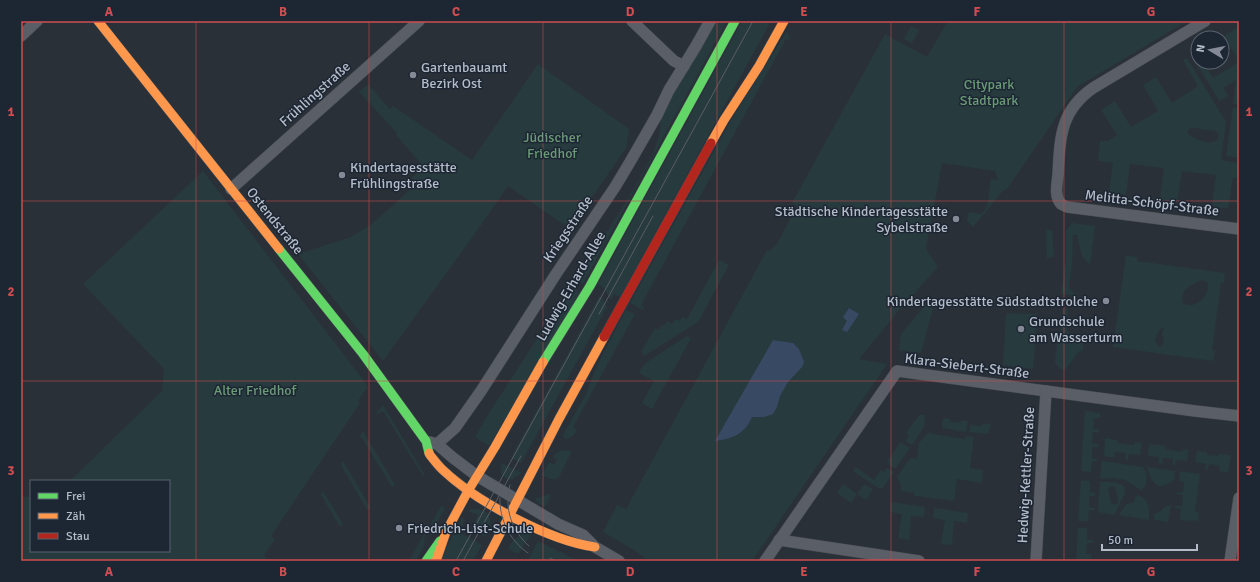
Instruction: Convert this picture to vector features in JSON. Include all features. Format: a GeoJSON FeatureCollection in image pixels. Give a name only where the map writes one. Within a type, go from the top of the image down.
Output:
{"type":"FeatureCollection","features":[{"type":"Feature","properties":{"kind":"main road","name":"Ostendstraße"},"geometry":{"type":"LineString","coordinates":[[98,21],[363,354],[431,442],[425,446],[429,456],[447,475],[468,491],[538,529],[576,544],[595,547]]}},
{"type":"Feature","properties":{"kind":"main road","name":"Ludwig-Erhard-Allee"},"geometry":{"type":"LineString","coordinates":[[426,561],[446,532],[538,370],[590,286],[735,21]]}},
{"type":"Feature","properties":{"kind":"main road"},"geometry":{"type":"LineString","coordinates":[[486,561],[559,419],[724,120],[759,66],[784,21]]}},
{"type":"Feature","properties":{"kind":"main road"},"geometry":{"type":"LineString","coordinates":[[436,561],[446,532]]}},
{"type":"Feature","properties":{"kind":"street"},"geometry":{"type":"LineString","coordinates":[[21,36],[37,21]]}},
{"type":"Feature","properties":{"kind":"street","name":"Frühlingstraße"},"geometry":{"type":"LineString","coordinates":[[231,189],[419,21]]}},
{"type":"Feature","properties":{"kind":"street"},"geometry":{"type":"LineString","coordinates":[[632,21],[674,60],[684,66]]}},
{"type":"Feature","properties":{"kind":"street","name":"Kriegsstraße"},"geometry":{"type":"LineString","coordinates":[[431,442],[455,428],[481,391],[556,274],[615,187],[710,21]]}},
{"type":"Feature","properties":{"kind":"street","name":"Melitta-Schöpf-Straße"},"geometry":{"type":"LineString","coordinates":[[1205,21],[1093,88],[1080,98],[1066,118],[1062,129],[1056,195],[1061,204],[1068,207],[1239,229]]}},
{"type":"Feature","properties":{"kind":"street","name":"Klara-Siebert-Straße"},"geometry":{"type":"LineString","coordinates":[[765,561],[897,371],[1239,416]]}},
{"type":"Feature","properties":{"kind":"street","name":"Hedwig-Kettler-Straße"},"geometry":{"type":"LineString","coordinates":[[1036,561],[1046,391]]}},
{"type":"Feature","properties":{"kind":"street","name":"Ostendstraße"},"geometry":{"type":"LineString","coordinates":[[431,442],[477,476],[558,524],[583,535],[595,547],[619,561]]}},
{"type":"Feature","properties":{"kind":"street"},"geometry":{"type":"LineString","coordinates":[[1230,561],[1239,498]]}},
{"type":"Feature","properties":{"kind":"street"},"geometry":{"type":"LineString","coordinates":[[779,540],[912,561]]}},
{"type":"Feature","properties":{"kind":"green space"},"geometry":{"type":"Polygon","coordinates":[[[714,21],[727,21],[583,284],[576,280],[628,199],[653,154],[659,136],[661,119],[667,103],[714,21]]]}},
{"type":"Feature","properties":{"kind":"green space"},"geometry":{"type":"Polygon","coordinates":[[[742,21],[771,21],[620,297],[614,294],[611,300],[603,287],[598,284],[742,21]]]}},
{"type":"Feature","properties":{"kind":"green space","name":"Citypark Stadtpark"},"geometry":{"type":"Polygon","coordinates":[[[948,21],[1187,21],[1077,87],[1007,189],[1002,192],[973,227],[967,221],[969,212],[981,214],[987,207],[991,179],[998,180],[995,171],[942,163],[926,249],[938,267],[901,308],[859,359],[887,364],[752,561],[649,561],[634,550],[603,532],[617,505],[626,509],[767,250],[770,251],[776,245],[797,206],[792,203],[885,34],[927,57],[948,21]]]}},
{"type":"Feature","properties":{"kind":"green space"},"geometry":{"type":"Polygon","coordinates":[[[911,26],[919,30],[912,43],[904,39],[911,26]]]}},
{"type":"Feature","properties":{"kind":"green space"},"geometry":{"type":"Polygon","coordinates":[[[1237,28],[1239,30],[1239,61],[1230,46],[1230,32],[1237,28]]]}},
{"type":"Feature","properties":{"kind":"green space"},"geometry":{"type":"Polygon","coordinates":[[[787,31],[790,40],[786,39],[641,305],[644,307],[643,310],[630,303],[730,122],[787,31]]]}},
{"type":"Feature","properties":{"kind":"green space"},"geometry":{"type":"Polygon","coordinates":[[[1187,58],[1190,63],[1190,70],[1194,70],[1226,122],[1221,160],[1239,163],[1237,178],[1233,178],[1228,209],[1212,206],[1216,175],[1182,171],[1177,202],[1160,199],[1164,168],[1130,164],[1126,195],[1109,192],[1113,163],[1098,161],[1100,141],[1108,141],[1117,135],[1101,110],[1115,101],[1131,127],[1158,111],[1143,85],[1156,77],[1172,103],[1198,86],[1183,60],[1187,58]],[[1194,128],[1189,129],[1187,132],[1189,135],[1204,142],[1214,142],[1219,134],[1215,131],[1194,128]]]}},
{"type":"Feature","properties":{"kind":"green space"},"geometry":{"type":"Polygon","coordinates":[[[1239,62],[1239,104],[1233,104],[1236,80],[1223,88],[1228,96],[1219,101],[1201,70],[1208,70],[1213,78],[1226,70],[1230,70],[1230,68],[1239,62]]]}},
{"type":"Feature","properties":{"kind":"green space","name":"Jüdischer Friedhof"},"geometry":{"type":"Polygon","coordinates":[[[538,64],[629,129],[626,148],[570,229],[508,186],[383,361],[298,254],[351,237],[373,223],[411,189],[406,183],[424,167],[396,135],[397,133],[359,92],[368,84],[390,109],[393,106],[472,160],[538,64]]]}},
{"type":"Feature","properties":{"kind":"green space"},"geometry":{"type":"Polygon","coordinates":[[[1233,107],[1239,108],[1239,158],[1226,156],[1233,107]]]}},
{"type":"Feature","properties":{"kind":"green space","name":"Alter Friedhof"},"geometry":{"type":"Polygon","coordinates":[[[203,171],[368,386],[358,401],[360,403],[271,536],[275,539],[264,555],[267,561],[21,561],[21,496],[30,497],[30,552],[170,552],[170,480],[71,480],[162,391],[164,369],[83,284],[203,171]]]}},
{"type":"Feature","properties":{"kind":"green space"},"geometry":{"type":"Polygon","coordinates":[[[1072,223],[1095,226],[1090,265],[1082,256],[1077,235],[1073,235],[1069,288],[1078,296],[1061,293],[1066,260],[1066,231],[1072,223]]]}},
{"type":"Feature","properties":{"kind":"green space"},"geometry":{"type":"Polygon","coordinates":[[[1046,229],[1052,231],[1054,256],[1047,259],[1046,229]]]}},
{"type":"Feature","properties":{"kind":"green space"},"geometry":{"type":"Polygon","coordinates":[[[1126,255],[1137,257],[1137,261],[1225,273],[1224,283],[1221,283],[1212,350],[1215,351],[1213,361],[1113,347],[1126,255]],[[1202,280],[1187,288],[1183,294],[1183,303],[1193,305],[1205,296],[1208,287],[1207,282],[1202,280]],[[1163,327],[1159,330],[1155,341],[1158,346],[1161,346],[1164,342],[1162,333],[1164,329],[1163,327]]]}},
{"type":"Feature","properties":{"kind":"green space"},"geometry":{"type":"Polygon","coordinates":[[[719,260],[729,265],[698,322],[644,356],[641,352],[655,328],[659,330],[661,325],[664,326],[667,321],[672,324],[675,319],[680,321],[682,317],[687,319],[719,260]]]}},
{"type":"Feature","properties":{"kind":"green space"},"geometry":{"type":"Polygon","coordinates":[[[571,286],[580,292],[489,446],[475,437],[571,286]]]}},
{"type":"Feature","properties":{"kind":"green space"},"geometry":{"type":"Polygon","coordinates":[[[600,295],[607,307],[521,463],[511,458],[600,295]]]}},
{"type":"Feature","properties":{"kind":"green space"},"geometry":{"type":"Polygon","coordinates":[[[929,301],[934,304],[921,353],[899,350],[901,334],[929,301]]]}},
{"type":"Feature","properties":{"kind":"green space"},"geometry":{"type":"Polygon","coordinates":[[[1068,308],[1067,330],[1074,337],[1080,338],[1083,351],[1079,351],[1066,369],[1061,370],[1055,363],[1057,342],[1061,331],[1063,309],[1068,308]]]}},
{"type":"Feature","properties":{"kind":"green space"},"geometry":{"type":"Polygon","coordinates":[[[626,310],[635,314],[573,427],[577,430],[573,436],[567,439],[564,438],[563,435],[586,394],[597,365],[626,310]]]}},
{"type":"Feature","properties":{"kind":"green space","name":"Grundschule am Wasserturm"},"geometry":{"type":"Polygon","coordinates":[[[1006,313],[1037,314],[1033,369],[1003,365],[1006,313]]]}},
{"type":"Feature","properties":{"kind":"green space"},"geometry":{"type":"Polygon","coordinates":[[[687,336],[691,338],[652,409],[642,403],[654,381],[639,373],[644,364],[687,336]]]}},
{"type":"Feature","properties":{"kind":"green space"},"geometry":{"type":"Polygon","coordinates":[[[383,405],[425,475],[423,476],[383,411],[376,415],[383,405]]]}},
{"type":"Feature","properties":{"kind":"green space"},"geometry":{"type":"Polygon","coordinates":[[[1085,411],[1100,413],[1100,418],[1094,418],[1093,429],[1099,429],[1099,433],[1093,432],[1092,443],[1098,444],[1098,447],[1092,447],[1092,458],[1097,459],[1097,461],[1092,461],[1091,472],[1081,471],[1085,411]]]}},
{"type":"Feature","properties":{"kind":"green space"},"geometry":{"type":"Polygon","coordinates":[[[919,415],[925,415],[924,427],[912,445],[905,441],[909,435],[906,433],[919,415]]]}},
{"type":"Feature","properties":{"kind":"green space"},"geometry":{"type":"Polygon","coordinates":[[[943,418],[950,419],[950,422],[960,423],[961,420],[968,421],[966,432],[942,428],[943,418]]]}},
{"type":"Feature","properties":{"kind":"green space"},"geometry":{"type":"Polygon","coordinates":[[[983,423],[991,424],[988,434],[969,432],[970,425],[982,426],[983,423]]]}},
{"type":"Feature","properties":{"kind":"green space"},"geometry":{"type":"Polygon","coordinates":[[[363,431],[395,485],[392,487],[360,435],[363,431]]]}},
{"type":"Feature","properties":{"kind":"green space"},"geometry":{"type":"Polygon","coordinates":[[[928,433],[965,439],[966,436],[974,437],[970,468],[983,470],[982,483],[957,479],[954,501],[914,496],[914,493],[901,491],[901,485],[897,477],[910,458],[917,459],[919,443],[928,433]]]}},
{"type":"Feature","properties":{"kind":"green space"},"geometry":{"type":"Polygon","coordinates":[[[1105,438],[1117,440],[1117,443],[1134,445],[1135,442],[1142,443],[1140,455],[1129,454],[1128,460],[1125,459],[1126,453],[1115,452],[1114,458],[1104,456],[1105,438]]]}},
{"type":"Feature","properties":{"kind":"green space"},"geometry":{"type":"Polygon","coordinates":[[[900,442],[910,448],[895,469],[887,462],[900,442]]]}},
{"type":"Feature","properties":{"kind":"green space"},"geometry":{"type":"Polygon","coordinates":[[[1149,444],[1165,446],[1165,449],[1182,452],[1183,449],[1189,450],[1187,461],[1176,460],[1175,465],[1173,465],[1173,459],[1163,458],[1162,464],[1158,463],[1159,457],[1148,456],[1149,444]]]}},
{"type":"Feature","properties":{"kind":"green space"},"geometry":{"type":"Polygon","coordinates":[[[563,450],[572,451],[559,477],[553,479],[542,475],[549,462],[554,465],[557,460],[553,457],[556,453],[563,450]]]}},
{"type":"Feature","properties":{"kind":"green space"},"geometry":{"type":"Polygon","coordinates":[[[1197,451],[1207,452],[1207,455],[1231,455],[1228,473],[1219,471],[1220,466],[1209,464],[1208,470],[1205,469],[1206,464],[1195,462],[1197,451]]]}},
{"type":"Feature","properties":{"kind":"green space"},"geometry":{"type":"Polygon","coordinates":[[[343,461],[371,508],[367,510],[341,465],[343,461]]]}},
{"type":"Feature","properties":{"kind":"green space"},"geometry":{"type":"Polygon","coordinates":[[[1102,461],[1143,467],[1147,474],[1146,485],[1141,490],[1125,480],[1114,478],[1100,479],[1102,461]]]}},
{"type":"Feature","properties":{"kind":"green space"},"geometry":{"type":"Polygon","coordinates":[[[502,463],[522,473],[511,480],[505,478],[501,473],[502,463]]]}},
{"type":"Feature","properties":{"kind":"green space"},"geometry":{"type":"Polygon","coordinates":[[[856,467],[874,480],[881,470],[884,472],[887,468],[894,472],[882,489],[878,488],[853,471],[856,467]]]}},
{"type":"Feature","properties":{"kind":"green space"},"geometry":{"type":"Polygon","coordinates":[[[1147,467],[1175,471],[1174,480],[1164,486],[1156,485],[1151,478],[1147,467]]]}},
{"type":"Feature","properties":{"kind":"green space"},"geometry":{"type":"Polygon","coordinates":[[[1180,471],[1200,474],[1195,512],[1199,512],[1198,521],[1180,520],[1181,509],[1175,508],[1176,506],[1182,506],[1183,495],[1177,494],[1177,492],[1183,493],[1184,482],[1179,481],[1180,471]]]}},
{"type":"Feature","properties":{"kind":"green space"},"geometry":{"type":"Polygon","coordinates":[[[1081,480],[1090,481],[1090,492],[1095,493],[1095,496],[1089,496],[1089,507],[1095,508],[1094,510],[1089,510],[1088,521],[1078,521],[1081,480]]]}},
{"type":"Feature","properties":{"kind":"green space"},"geometry":{"type":"Polygon","coordinates":[[[1100,482],[1121,484],[1124,486],[1125,493],[1114,515],[1098,512],[1100,482]],[[1112,486],[1108,489],[1111,503],[1115,505],[1118,503],[1115,487],[1112,486]]]}},
{"type":"Feature","properties":{"kind":"green space"},"geometry":{"type":"Polygon","coordinates":[[[843,484],[857,494],[851,503],[837,493],[843,484]]]}},
{"type":"Feature","properties":{"kind":"green space"},"geometry":{"type":"Polygon","coordinates":[[[864,484],[873,489],[866,500],[857,494],[864,484]]]}},
{"type":"Feature","properties":{"kind":"green space"},"geometry":{"type":"Polygon","coordinates":[[[323,491],[343,524],[340,527],[321,495],[323,491]]]}},
{"type":"Feature","properties":{"kind":"green space"},"geometry":{"type":"Polygon","coordinates":[[[550,494],[551,495],[545,507],[535,499],[550,494]]]}},
{"type":"Feature","properties":{"kind":"green space"},"geometry":{"type":"Polygon","coordinates":[[[1137,495],[1141,496],[1147,501],[1149,508],[1149,520],[1119,515],[1126,504],[1133,503],[1137,495]]]}},
{"type":"Feature","properties":{"kind":"green space"},"geometry":{"type":"Polygon","coordinates":[[[891,502],[925,507],[924,517],[911,516],[909,540],[898,538],[902,514],[890,512],[891,502]]]}},
{"type":"Feature","properties":{"kind":"green space"},"geometry":{"type":"Polygon","coordinates":[[[1171,505],[1168,522],[1155,520],[1153,515],[1171,505]]]}},
{"type":"Feature","properties":{"kind":"green space"},"geometry":{"type":"Polygon","coordinates":[[[441,506],[445,508],[430,536],[430,526],[441,506]]]}},
{"type":"Feature","properties":{"kind":"green space"},"geometry":{"type":"Polygon","coordinates":[[[934,508],[968,513],[967,523],[954,521],[952,545],[941,544],[945,520],[933,518],[934,508]]]}},
{"type":"Feature","properties":{"kind":"green space"},"geometry":{"type":"Polygon","coordinates":[[[471,509],[478,509],[487,513],[490,526],[486,537],[471,528],[478,515],[468,511],[471,509]]]}},
{"type":"Feature","properties":{"kind":"green space"},"geometry":{"type":"Polygon","coordinates":[[[462,517],[465,520],[459,532],[482,545],[473,561],[440,561],[462,517]]]}},
{"type":"Feature","properties":{"kind":"green space"},"geometry":{"type":"Polygon","coordinates":[[[1078,528],[1087,528],[1087,540],[1093,540],[1093,543],[1087,543],[1086,554],[1092,554],[1091,561],[1076,561],[1078,528]]]}},
{"type":"Feature","properties":{"kind":"green space"},"geometry":{"type":"Polygon","coordinates":[[[425,532],[424,546],[416,561],[409,561],[425,532]]]}},
{"type":"Feature","properties":{"kind":"green space"},"geometry":{"type":"Polygon","coordinates":[[[522,534],[532,534],[519,553],[508,549],[513,540],[522,534]]]}},
{"type":"Feature","properties":{"kind":"green space"},"geometry":{"type":"Polygon","coordinates":[[[538,541],[579,561],[530,561],[528,560],[538,541]]]}},
{"type":"Feature","properties":{"kind":"water"},"geometry":{"type":"Polygon","coordinates":[[[849,308],[859,314],[847,332],[842,330],[847,321],[843,317],[849,308]]]}},
{"type":"Feature","properties":{"kind":"water"},"geometry":{"type":"Polygon","coordinates":[[[773,340],[793,343],[799,349],[804,362],[802,367],[788,382],[780,396],[773,414],[764,417],[752,417],[742,432],[727,439],[715,441],[773,340]]]}},
{"type":"Feature","properties":{"kind":"tram line"},"geometry":{"type":"LineString","coordinates":[[456,561],[753,21]]}},
{"type":"Feature","properties":{"kind":"tram line"},"geometry":{"type":"LineString","coordinates":[[599,314],[653,216]]}},
{"type":"Feature","properties":{"kind":"tram line"},"geometry":{"type":"LineString","coordinates":[[463,561],[521,456]]}},
{"type":"Feature","properties":{"kind":"tram line"},"geometry":{"type":"LineString","coordinates":[[510,485],[508,494],[510,518],[513,526],[529,546]]}},
{"type":"Feature","properties":{"kind":"tram line"},"geometry":{"type":"LineString","coordinates":[[500,498],[501,514],[507,529],[516,542],[528,553]]}},
{"type":"Feature","properties":{"kind":"tram line"},"geometry":{"type":"LineString","coordinates":[[550,558],[555,561]]}},
{"type":"Feature","properties":{"kind":"traffic: fast"},"geometry":{"type":"LineString","coordinates":[[543,362],[590,286],[735,21]]}},
{"type":"Feature","properties":{"kind":"traffic: fast"},"geometry":{"type":"LineString","coordinates":[[279,249],[363,354],[426,441],[429,453]]}},
{"type":"Feature","properties":{"kind":"traffic: fast"},"geometry":{"type":"LineString","coordinates":[[426,561],[440,541]]}},
{"type":"Feature","properties":{"kind":"traffic: slow"},"geometry":{"type":"LineString","coordinates":[[98,21],[279,249]]}},
{"type":"Feature","properties":{"kind":"traffic: slow"},"geometry":{"type":"LineString","coordinates":[[711,143],[759,66],[784,21]]}},
{"type":"Feature","properties":{"kind":"traffic: slow"},"geometry":{"type":"LineString","coordinates":[[486,561],[559,419],[604,337]]}},
{"type":"Feature","properties":{"kind":"traffic: slow"},"geometry":{"type":"LineString","coordinates":[[436,561],[446,532],[468,491],[495,447],[543,362]]}},
{"type":"Feature","properties":{"kind":"traffic: slow"},"geometry":{"type":"LineString","coordinates":[[429,453],[440,468],[458,483],[494,507],[557,537],[595,547]]}},
{"type":"Feature","properties":{"kind":"traffic: jam"},"geometry":{"type":"LineString","coordinates":[[604,337],[711,143]]}},
{"type":"Feature","properties":{"kind":"place","name":"Gartenbauamt Bezirk Ost"},"geometry":{"type":"Point","coordinates":[413,75]}},
{"type":"Feature","properties":{"kind":"place","name":"Kindertagesstätte Frühlingstraße"},"geometry":{"type":"Point","coordinates":[342,175]}},
{"type":"Feature","properties":{"kind":"place","name":"Städtische Kindertagesstätte Sybelstraße"},"geometry":{"type":"Point","coordinates":[956,219]}},
{"type":"Feature","properties":{"kind":"place","name":"Kindertagesstätte Südstadtstrolche"},"geometry":{"type":"Point","coordinates":[1106,301]}},
{"type":"Feature","properties":{"kind":"place","name":"Grundschule am Wasserturm"},"geometry":{"type":"Point","coordinates":[1021,329]}},
{"type":"Feature","properties":{"kind":"place","name":"Friedrich-List-Schule"},"geometry":{"type":"Point","coordinates":[399,528]}}]}
